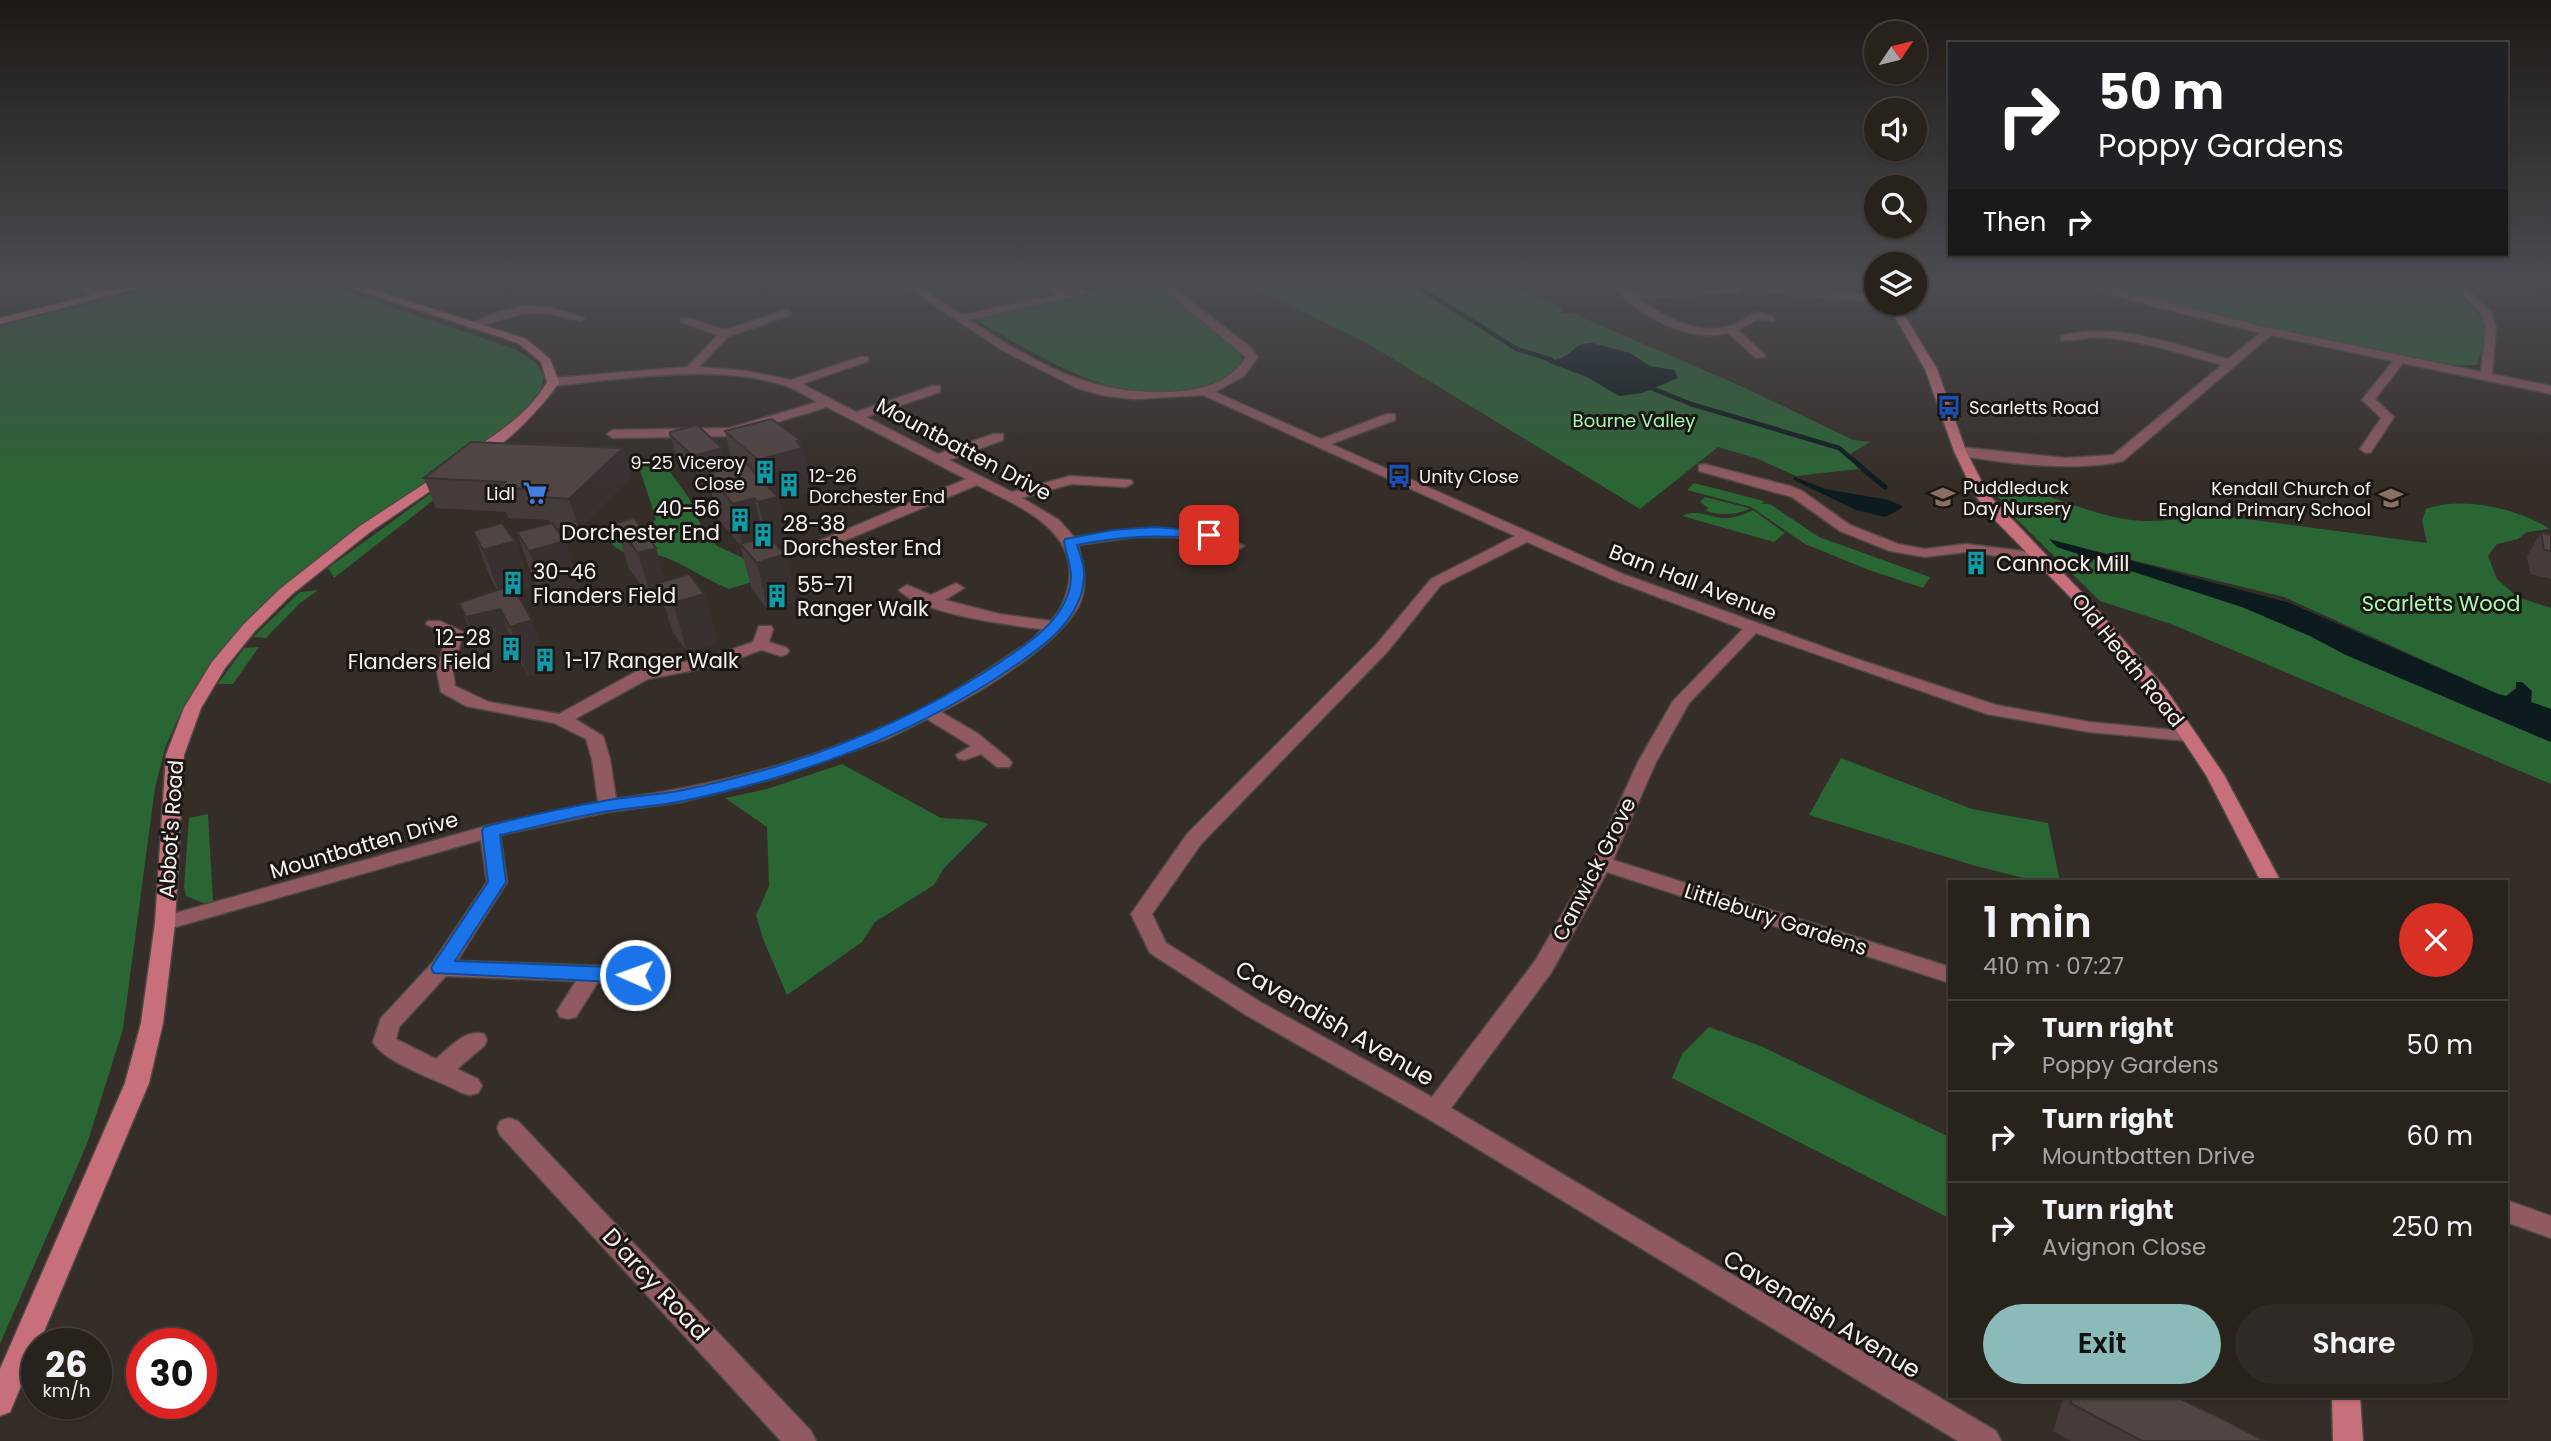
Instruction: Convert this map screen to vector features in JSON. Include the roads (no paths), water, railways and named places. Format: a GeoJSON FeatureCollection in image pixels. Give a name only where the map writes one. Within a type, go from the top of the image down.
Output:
{"type":"FeatureCollection","features":[{"type":"Feature","properties":{"kind":"street"},"geometry":{"type":"LineString","coordinates":[[534,351],[546,361],[553,382]]}},
{"type":"Feature","properties":{"kind":"street"},"geometry":{"type":"LineString","coordinates":[[690,370],[708,351]]}},
{"type":"Feature","properties":{"kind":"street"},"geometry":{"type":"LineString","coordinates":[[1018,351],[1055,373],[1103,392],[1146,396],[1206,392],[1225,384],[1245,371],[1252,358],[1248,351]]}},
{"type":"Feature","properties":{"kind":"street"},"geometry":{"type":"LineString","coordinates":[[1755,351],[1760,356]]}},
{"type":"Feature","properties":{"kind":"street","name":"Old Heath Road"},"geometry":{"type":"LineString","coordinates":[[1921,351],[1931,369],[1960,451],[1982,495],[1996,513],[2085,604],[2159,692],[2215,775],[2270,880]]}},
{"type":"Feature","properties":{"kind":"street"},"geometry":{"type":"LineString","coordinates":[[2179,351],[2232,364]]}},
{"type":"Feature","properties":{"kind":"street"},"geometry":{"type":"LineString","coordinates":[[1960,451],[2086,463],[2109,462],[2118,458],[2246,351]]}},
{"type":"Feature","properties":{"kind":"street"},"geometry":{"type":"LineString","coordinates":[[2357,351],[2551,390]]}},
{"type":"Feature","properties":{"kind":"street"},"geometry":{"type":"LineString","coordinates":[[2486,376],[2489,351]]}},
{"type":"Feature","properties":{"kind":"street"},"geometry":{"type":"LineString","coordinates":[[792,384],[833,363],[864,359]]}},
{"type":"Feature","properties":{"kind":"street"},"geometry":{"type":"LineString","coordinates":[[2366,449],[2388,417],[2368,400],[2400,360]]}},
{"type":"Feature","properties":{"kind":"street","name":"Mountbatten Drive"},"geometry":{"type":"LineString","coordinates":[[165,923],[490,831],[608,806],[681,796],[768,775],[883,734],[930,713],[1023,654],[1056,626],[1073,601],[1078,572],[1070,542],[1054,523],[1011,497],[792,384],[747,375],[690,370],[553,382]]}},
{"type":"Feature","properties":{"kind":"street","name":"Abbot's Road"},"geometry":{"type":"LineString","coordinates":[[0,1402],[117,1135],[137,1083],[152,1023],[165,923],[175,755],[181,732],[225,655],[298,581],[417,494],[489,446],[532,411],[553,382]]}},
{"type":"Feature","properties":{"kind":"street"},"geometry":{"type":"LineString","coordinates":[[858,416],[936,389]]}},
{"type":"Feature","properties":{"kind":"street","name":"Barn Hall Avenue"},"geometry":{"type":"LineString","coordinates":[[1206,392],[1525,537],[1678,601],[1752,628],[1993,710],[2089,727],[2188,736]]}},
{"type":"Feature","properties":{"kind":"street"},"geometry":{"type":"LineString","coordinates":[[906,399],[922,407]]}},
{"type":"Feature","properties":{"kind":"street"},"geometry":{"type":"LineString","coordinates":[[614,434],[737,431],[830,402]]}},
{"type":"Feature","properties":{"kind":"street"},"geometry":{"type":"LineString","coordinates":[[1321,443],[1391,417]]}},
{"type":"Feature","properties":{"kind":"street"},"geometry":{"type":"LineString","coordinates":[[646,433],[654,422]]}},
{"type":"Feature","properties":{"kind":"street"},"geometry":{"type":"LineString","coordinates":[[938,459],[999,437]]}},
{"type":"Feature","properties":{"kind":"street"},"geometry":{"type":"LineString","coordinates":[[1704,468],[1786,489],[1845,528],[1895,548],[1925,553],[1966,548],[2039,557]]}},
{"type":"Feature","properties":{"kind":"street"},"geometry":{"type":"LineString","coordinates":[[1011,497],[1100,474],[1126,482]]}},
{"type":"Feature","properties":{"kind":"street"},"geometry":{"type":"LineString","coordinates":[[822,545],[976,480]]}},
{"type":"Feature","properties":{"kind":"street"},"geometry":{"type":"LineString","coordinates":[[1209,535],[1220,520]]}},
{"type":"Feature","properties":{"kind":"street"},"geometry":{"type":"LineString","coordinates":[[829,524],[848,532]]}},
{"type":"Feature","properties":{"kind":"street"},"geometry":{"type":"LineString","coordinates":[[1070,542],[1113,534],[1154,531],[1209,535],[1237,546]]}},
{"type":"Feature","properties":{"kind":"street","name":"Cavendish Avenue"},"geometry":{"type":"LineString","coordinates":[[1525,537],[1436,582],[1382,648],[1194,839],[1141,914],[1158,948],[1254,1009],[1435,1111],[1986,1441]]}},
{"type":"Feature","properties":{"kind":"street"},"geometry":{"type":"LineString","coordinates":[[930,602],[956,588]]}},
{"type":"Feature","properties":{"kind":"street"},"geometry":{"type":"LineString","coordinates":[[907,590],[930,602],[1056,626]]}},
{"type":"Feature","properties":{"kind":"street"},"geometry":{"type":"LineString","coordinates":[[435,624],[455,632],[474,626]]}},
{"type":"Feature","properties":{"kind":"street","name":"Canwick Grove"},"geometry":{"type":"LineString","coordinates":[[1435,1111],[1543,967],[1602,863],[1647,762],[1682,701],[1752,628]]}},
{"type":"Feature","properties":{"kind":"street"},"geometry":{"type":"LineString","coordinates":[[455,632],[445,672],[447,688],[459,698],[484,706],[563,719],[594,736],[601,759],[608,806]]}},
{"type":"Feature","properties":{"kind":"street"},"geometry":{"type":"LineString","coordinates":[[563,719],[618,686],[643,675],[715,661],[762,637],[781,651]]}},
{"type":"Feature","properties":{"kind":"street"},"geometry":{"type":"LineString","coordinates":[[930,713],[1003,763]]}},
{"type":"Feature","properties":{"kind":"street"},"geometry":{"type":"LineString","coordinates":[[965,755],[983,747]]}},
{"type":"Feature","properties":{"kind":"street"},"geometry":{"type":"LineString","coordinates":[[470,1086],[440,1069],[416,1061],[384,1042],[389,1024],[441,968],[497,882],[490,831]]}},
{"type":"Feature","properties":{"kind":"street","name":"Littlebury Gardens"},"geometry":{"type":"LineString","coordinates":[[1602,863],[1948,974]]}},
{"type":"Feature","properties":{"kind":"street"},"geometry":{"type":"LineString","coordinates":[[441,968],[635,975]]}},
{"type":"Feature","properties":{"kind":"street"},"geometry":{"type":"LineString","coordinates":[[568,1011],[592,974]]}},
{"type":"Feature","properties":{"kind":"street"},"geometry":{"type":"LineString","coordinates":[[440,1069],[476,1040]]}},
{"type":"Feature","properties":{"kind":"street","name":"D'arcy Road"},"geometry":{"type":"LineString","coordinates":[[509,1128],[802,1441]]}},
{"type":"Feature","properties":{"kind":"street"},"geometry":{"type":"LineString","coordinates":[[2508,1212],[2551,1227]]}},
{"type":"Feature","properties":{"kind":"street"},"geometry":{"type":"LineString","coordinates":[[2346,1398],[2348,1441]]}},
{"type":"Feature","properties":{"kind":"waterway"},"geometry":{"type":"LineString","coordinates":[[1524,351],[1552,360]]}},
{"type":"Feature","properties":{"kind":"waterway"},"geometry":{"type":"LineString","coordinates":[[1651,388],[1691,404],[1839,448],[1865,470]]}},
{"type":"Feature","properties":{"kind":"waterway"},"geometry":{"type":"LineString","coordinates":[[1863,469],[1885,487]]}},
{"type":"Feature","properties":{"kind":"place","name":"Scarletts Road"},"geometry":{"type":"Point","coordinates":[1949,407]}},
{"type":"Feature","properties":{"kind":"place","name":"9-25 Viceroy Close"},"geometry":{"type":"Point","coordinates":[765,472]}},
{"type":"Feature","properties":{"kind":"place","name":"Unity Close"},"geometry":{"type":"Point","coordinates":[1399,476]}},
{"type":"Feature","properties":{"kind":"place","name":"12-26 Dorchester End"},"geometry":{"type":"Point","coordinates":[789,485]}},
{"type":"Feature","properties":{"kind":"place","name":"Lidl"},"geometry":{"type":"Point","coordinates":[535,493]}},
{"type":"Feature","properties":{"kind":"place","name":"Puddleduck Day Nursery"},"geometry":{"type":"Point","coordinates":[1943,497]}},
{"type":"Feature","properties":{"kind":"place","name":"Kendall Church of England Primary School"},"geometry":{"type":"Point","coordinates":[2391,498]}},
{"type":"Feature","properties":{"kind":"place","name":"40-56 Dorchester End"},"geometry":{"type":"Point","coordinates":[740,520]}},
{"type":"Feature","properties":{"kind":"place","name":"28-38 Dorchester End"},"geometry":{"type":"Point","coordinates":[763,535]}},
{"type":"Feature","properties":{"kind":"place","name":"Cannock Mill"},"geometry":{"type":"Point","coordinates":[1976,563]}},
{"type":"Feature","properties":{"kind":"place","name":"30-46 Flanders Field"},"geometry":{"type":"Point","coordinates":[513,583]}},
{"type":"Feature","properties":{"kind":"place","name":"55-71 Ranger Walk"},"geometry":{"type":"Point","coordinates":[777,596]}},
{"type":"Feature","properties":{"kind":"place","name":"12-28 Flanders Field"},"geometry":{"type":"Point","coordinates":[511,649]}},
{"type":"Feature","properties":{"kind":"place","name":"1-17 Ranger Walk"},"geometry":{"type":"Point","coordinates":[545,660]}},
{"type":"Feature","properties":{"kind":"park label","name":"Bourne Valley"},"geometry":{"type":"Point","coordinates":[1634,420]}},
{"type":"Feature","properties":{"kind":"park label","name":"Scarletts Wood"},"geometry":{"type":"Point","coordinates":[2441,603]}}]}
